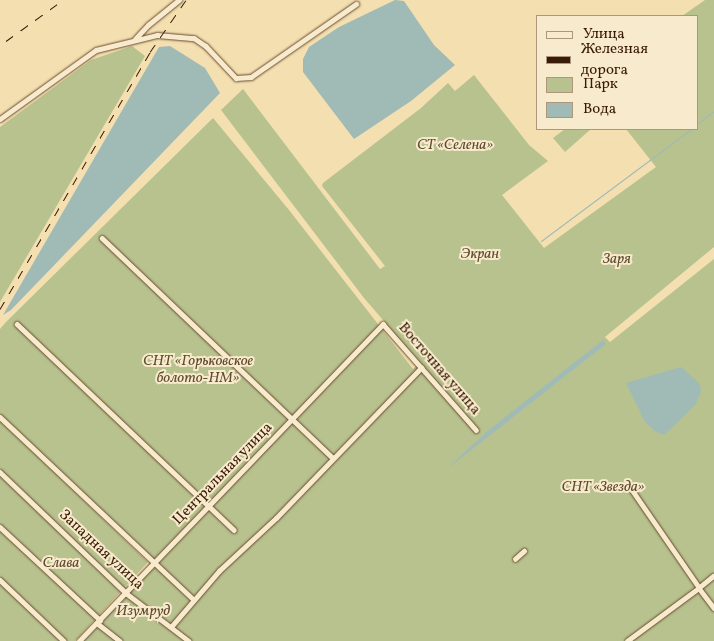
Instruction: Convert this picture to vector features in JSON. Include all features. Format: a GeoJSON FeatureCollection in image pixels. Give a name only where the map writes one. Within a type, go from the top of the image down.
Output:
{"type":"FeatureCollection","features":[{"type":"Feature","properties":{"kind":"street"},"geometry":{"type":"LineString","coordinates":[[134,40],[148,24],[179,0]]}},
{"type":"Feature","properties":{"kind":"street"},"geometry":{"type":"LineString","coordinates":[[0,119],[96,50],[145,38],[166,35],[194,38],[206,46],[231,74],[244,79],[252,77],[356,4]]}},
{"type":"Feature","properties":{"kind":"street"},"geometry":{"type":"LineString","coordinates":[[145,38],[148,24]]}},
{"type":"Feature","properties":{"kind":"street"},"geometry":{"type":"LineString","coordinates":[[102,238],[332,457]]}},
{"type":"Feature","properties":{"kind":"street"},"geometry":{"type":"LineString","coordinates":[[17,324],[234,530]]}},
{"type":"Feature","properties":{"kind":"street","name":"Центральная улица"},"geometry":{"type":"LineString","coordinates":[[80,641],[383,324]]}},
{"type":"Feature","properties":{"kind":"street","name":"Восточная улица"},"geometry":{"type":"LineString","coordinates":[[383,324],[476,430]]}},
{"type":"Feature","properties":{"kind":"street"},"geometry":{"type":"LineString","coordinates":[[171,627],[193,599],[276,518],[332,457],[421,368]]}},
{"type":"Feature","properties":{"kind":"street"},"geometry":{"type":"LineString","coordinates":[[0,417],[153,564],[193,599]]}},
{"type":"Feature","properties":{"kind":"street","name":"Западная улица"},"geometry":{"type":"LineString","coordinates":[[0,472],[126,592],[189,641]]}},
{"type":"Feature","properties":{"kind":"street"},"geometry":{"type":"LineString","coordinates":[[631,489],[714,608]]}},
{"type":"Feature","properties":{"kind":"street"},"geometry":{"type":"LineString","coordinates":[[0,527],[120,641]]}},
{"type":"Feature","properties":{"kind":"street"},"geometry":{"type":"LineString","coordinates":[[515,559],[524,551]]}},
{"type":"Feature","properties":{"kind":"street"},"geometry":{"type":"LineString","coordinates":[[627,641],[714,576]]}},
{"type":"Feature","properties":{"kind":"street"},"geometry":{"type":"LineString","coordinates":[[0,580],[64,641]]}},
{"type":"Feature","properties":{"kind":"green space"},"geometry":{"type":"Polygon","coordinates":[[[705,0],[714,0],[714,247],[605,337],[610,342],[714,259],[714,641],[81,641],[155,565],[0,416],[0,329],[6,322],[213,118],[289,210],[413,369],[420,363],[364,298],[221,110],[243,89],[380,269],[385,266],[322,186],[323,183],[421,108],[448,83],[455,91],[474,75],[529,145],[548,161],[502,195],[544,248],[656,167],[627,130],[699,130],[699,15],[683,15],[705,0]]]}},
{"type":"Feature","properties":{"kind":"green space"},"geometry":{"type":"Polygon","coordinates":[[[132,46],[145,56],[0,302],[0,127],[91,60],[132,46]]]}},
{"type":"Feature","properties":{"kind":"green space"},"geometry":{"type":"Polygon","coordinates":[[[564,130],[590,130],[565,152],[553,138],[564,130]]]}},
{"type":"Feature","properties":{"kind":"green space","name":"Слава"},"geometry":{"type":"Polygon","coordinates":[[[0,420],[148,562],[75,641],[0,641],[0,420]]]}},
{"type":"Feature","properties":{"kind":"water"},"geometry":{"type":"Polygon","coordinates":[[[395,0],[404,1],[434,45],[455,65],[411,101],[354,139],[303,72],[303,59],[309,47],[339,27],[395,0]]]}},
{"type":"Feature","properties":{"kind":"water"},"geometry":{"type":"Polygon","coordinates":[[[170,46],[205,68],[220,93],[11,310],[3,315],[159,47],[170,46]]]}},
{"type":"Feature","properties":{"kind":"water"},"geometry":{"type":"Polygon","coordinates":[[[603,340],[606,344],[447,469],[485,433],[603,340]]]}},
{"type":"Feature","properties":{"kind":"water"},"geometry":{"type":"Polygon","coordinates":[[[681,367],[700,384],[701,392],[695,405],[664,435],[656,432],[645,422],[626,383],[681,367]]]}},
{"type":"Feature","properties":{"kind":"waterway"},"geometry":{"type":"LineString","coordinates":[[699,122],[714,111]]}},
{"type":"Feature","properties":{"kind":"waterway"},"geometry":{"type":"LineString","coordinates":[[541,241],[690,130]]}},
{"type":"Feature","properties":{"kind":"railway"},"geometry":{"type":"LineString","coordinates":[[6,41],[63,0]]}},
{"type":"Feature","properties":{"kind":"railway"},"geometry":{"type":"LineString","coordinates":[[0,309],[150,52],[186,0]]}},
{"type":"Feature","properties":{"kind":"park label","name":"СТ «Селена»"},"geometry":{"type":"Point","coordinates":[455,146]}},
{"type":"Feature","properties":{"kind":"park label","name":"Экран"},"geometry":{"type":"Point","coordinates":[480,255]}},
{"type":"Feature","properties":{"kind":"park label","name":"Заря"},"geometry":{"type":"Point","coordinates":[617,260]}},
{"type":"Feature","properties":{"kind":"park label","name":"СНТ «Горьковское болото-НМ»"},"geometry":{"type":"Point","coordinates":[198,370]}},
{"type":"Feature","properties":{"kind":"park label","name":"СНТ «Звезда»"},"geometry":{"type":"Point","coordinates":[603,488]}},
{"type":"Feature","properties":{"kind":"park label","name":"Изумруд"},"geometry":{"type":"Point","coordinates":[143,612]}}]}
